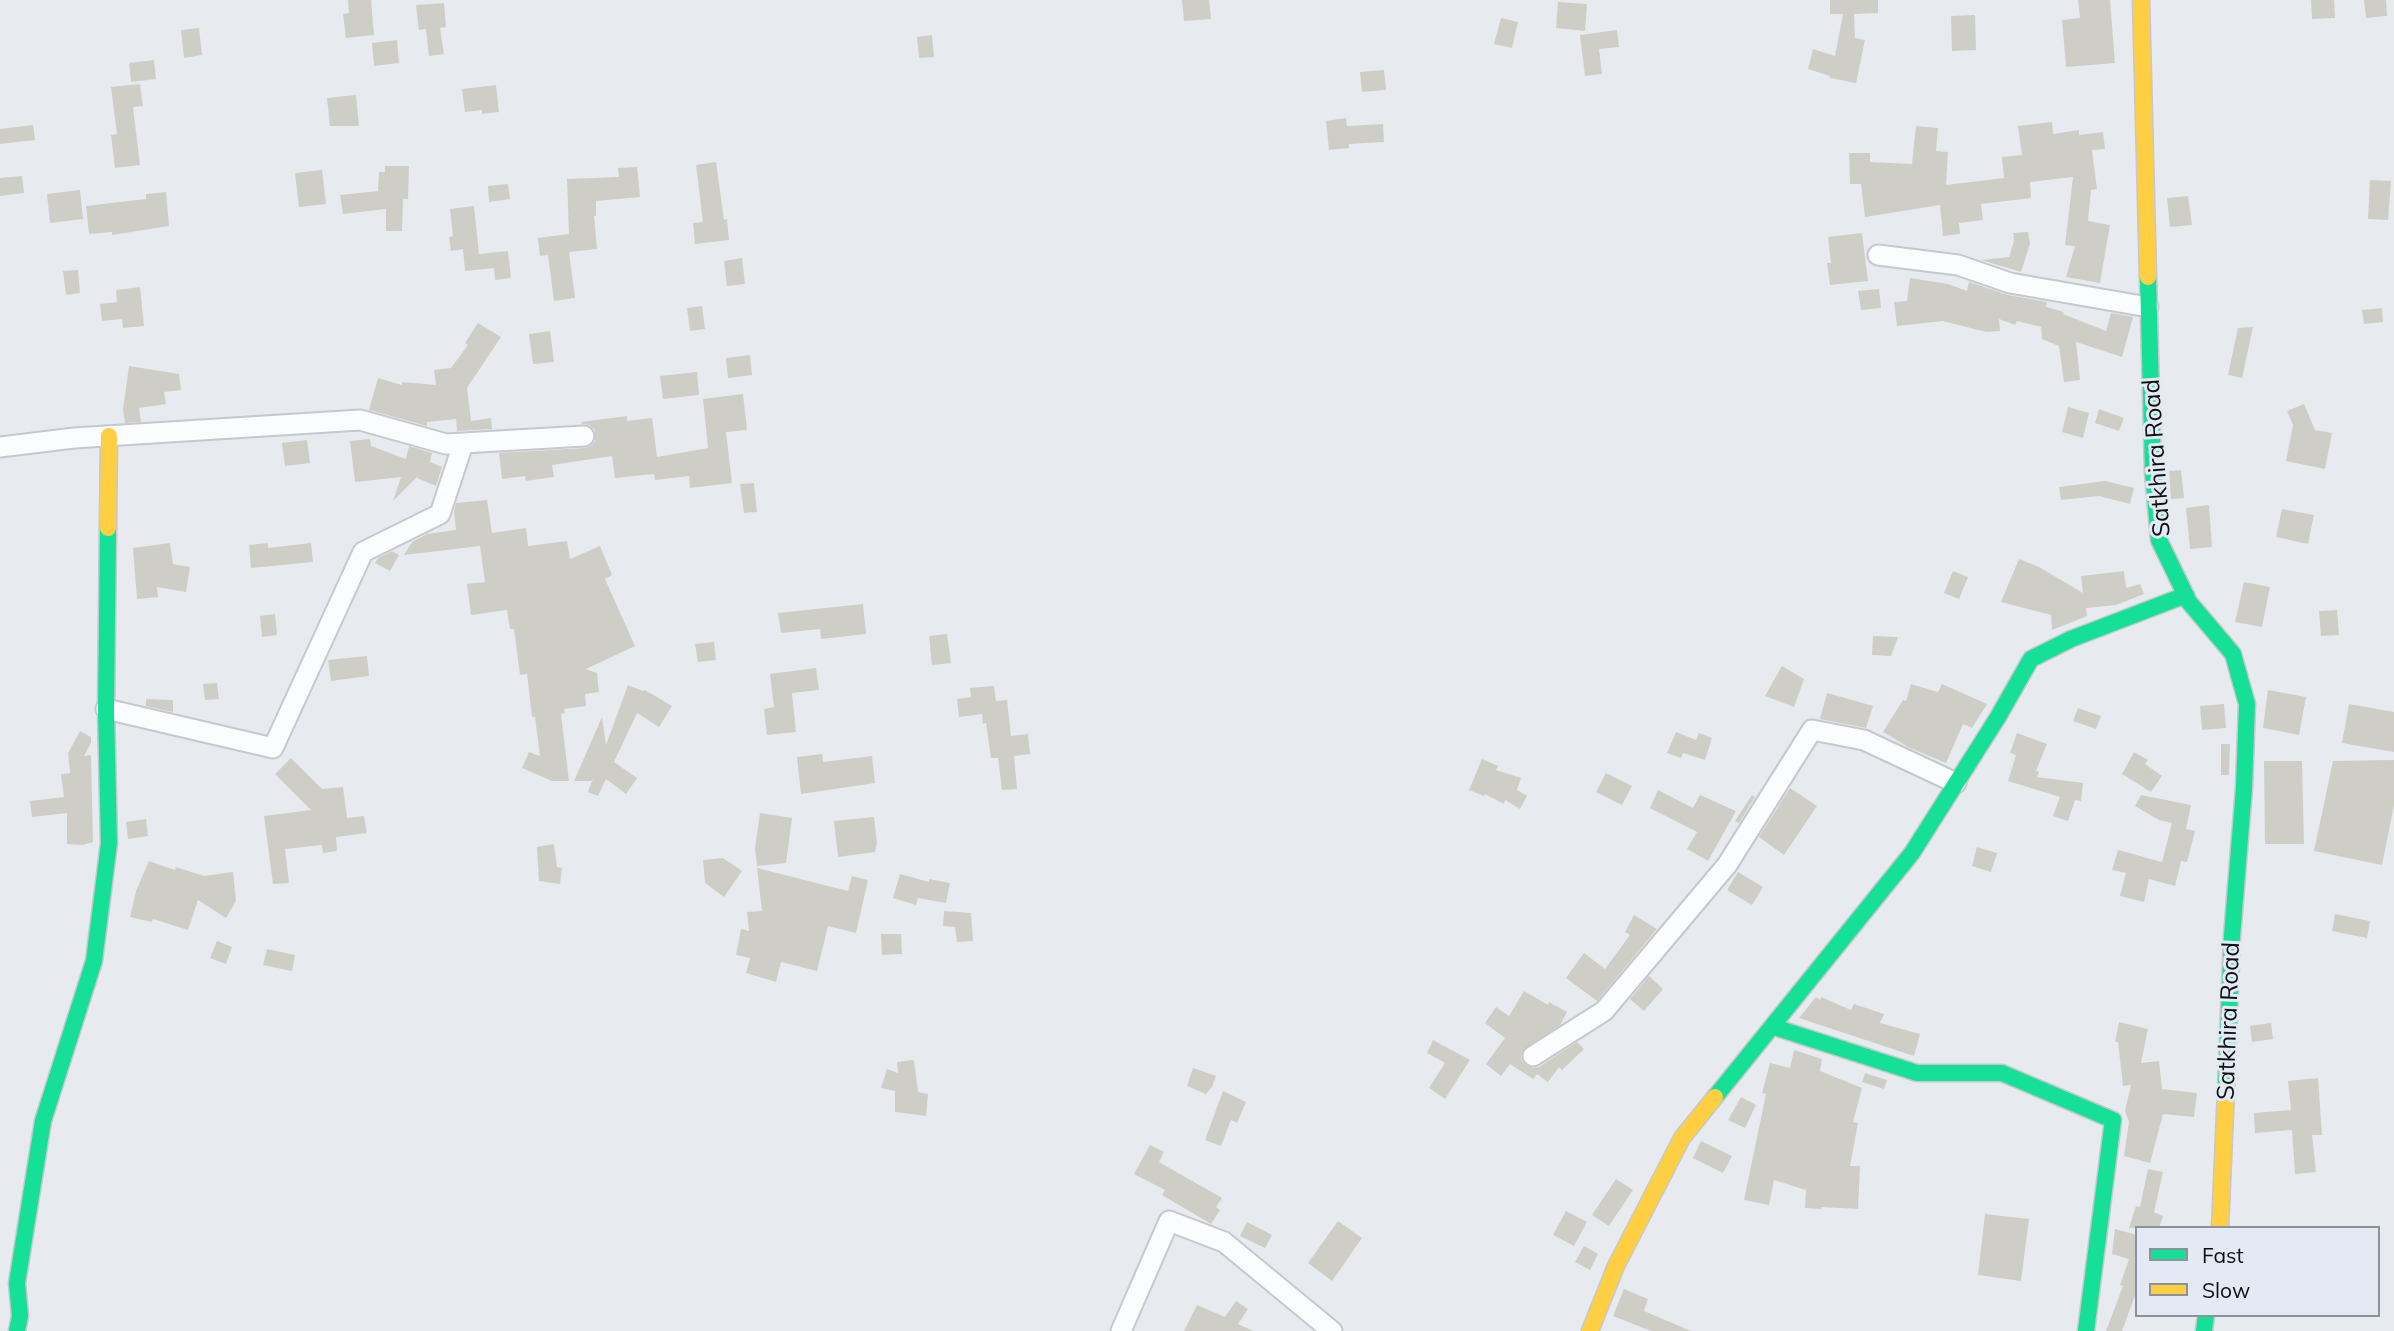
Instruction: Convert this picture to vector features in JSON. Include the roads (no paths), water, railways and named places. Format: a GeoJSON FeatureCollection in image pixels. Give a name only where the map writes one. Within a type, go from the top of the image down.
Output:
{"type":"FeatureCollection","features":[{"type":"Feature","properties":{"kind":"street","name":"Satkhira Road"},"geometry":{"type":"LineString","coordinates":[[2141,0],[2152,472],[2159,540],[2189,602],[2233,654],[2248,704],[2232,936],[2220,1226]]}},
{"type":"Feature","properties":{"kind":"street"},"geometry":{"type":"LineString","coordinates":[[1878,255],[1958,265],[2011,283],[2148,307]]}},
{"type":"Feature","properties":{"kind":"street"},"geometry":{"type":"LineString","coordinates":[[0,447],[109,436],[360,420],[446,444],[584,436]]}},
{"type":"Feature","properties":{"kind":"street"},"geometry":{"type":"LineString","coordinates":[[17,1331],[20,1316],[17,1283],[43,1121],[94,961],[109,843],[106,709],[109,436]]}},
{"type":"Feature","properties":{"kind":"street"},"geometry":{"type":"LineString","coordinates":[[106,709],[272,748],[363,552],[440,514],[463,443]]}},
{"type":"Feature","properties":{"kind":"street"},"geometry":{"type":"LineString","coordinates":[[1590,1331],[1616,1266],[1682,1138],[1912,853],[2031,659],[2071,639],[2186,595]]}},
{"type":"Feature","properties":{"kind":"street"},"geometry":{"type":"LineString","coordinates":[[1534,1056],[1604,1010],[1727,864],[1812,730],[1864,740],[1956,783]]}},
{"type":"Feature","properties":{"kind":"street"},"geometry":{"type":"LineString","coordinates":[[1774,1027],[1917,1073],[2002,1073],[2113,1120],[2086,1331]]}},
{"type":"Feature","properties":{"kind":"street"},"geometry":{"type":"LineString","coordinates":[[1121,1331],[1169,1221],[1224,1242],[1332,1331]]}}]}
